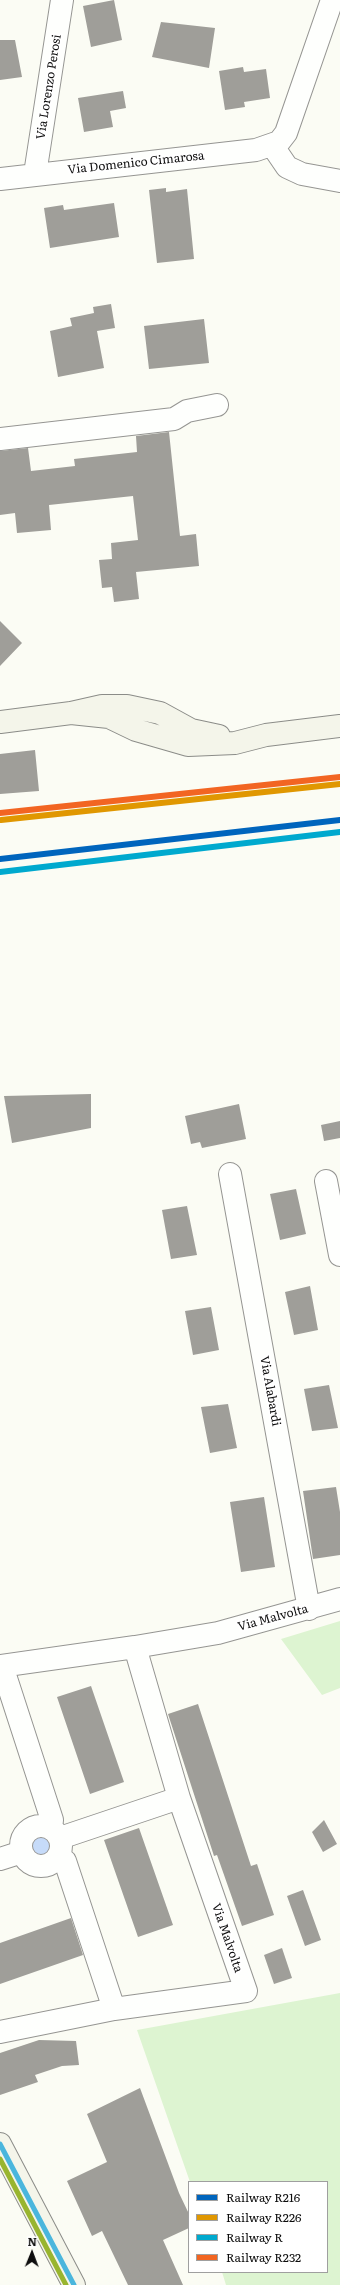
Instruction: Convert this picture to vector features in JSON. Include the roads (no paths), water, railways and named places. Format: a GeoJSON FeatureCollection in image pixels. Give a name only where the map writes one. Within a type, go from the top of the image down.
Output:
{"type":"FeatureCollection","features":[{"type":"Feature","properties":{"kind":"street","name":"Via Lorenzo Perosi"},"geometry":{"type":"LineString","coordinates":[[36,174],[62,0]]}},
{"type":"Feature","properties":{"kind":"street","name":"Via Domenico Cimarosa"},"geometry":{"type":"LineString","coordinates":[[0,179],[256,150],[279,142],[286,133],[332,27],[332,0]]}},
{"type":"Feature","properties":{"kind":"street"},"geometry":{"type":"LineString","coordinates":[[272,145],[287,167],[302,174],[340,181]]}},
{"type":"Feature","properties":{"kind":"street"},"geometry":{"type":"LineString","coordinates":[[0,439],[174,419],[187,411],[216,404]]}},
{"type":"Feature","properties":{"kind":"street"},"geometry":{"type":"LineString","coordinates":[[0,722],[102,706],[127,706],[160,713],[191,730],[220,736],[266,735],[340,726]]}},
{"type":"Feature","properties":{"kind":"street","name":"Via Alabardi"},"geometry":{"type":"LineString","coordinates":[[230,1174],[309,1609]]}},
{"type":"Feature","properties":{"kind":"street"},"geometry":{"type":"LineString","coordinates":[[326,1181],[340,1255]]}},
{"type":"Feature","properties":{"kind":"street","name":"Via Malvolta"},"geometry":{"type":"LineString","coordinates":[[1,1666],[135,1647],[218,1633],[309,1609],[340,1599]]}},
{"type":"Feature","properties":{"kind":"street","name":"Via Malvolta"},"geometry":{"type":"LineString","coordinates":[[0,2032],[114,2009],[246,1991],[179,1798],[135,1647]]}},
{"type":"Feature","properties":{"kind":"street"},"geometry":{"type":"LineString","coordinates":[[1,1666],[52,1820],[57,1841],[114,2009]]}},
{"type":"Feature","properties":{"kind":"street"},"geometry":{"type":"LineString","coordinates":[[57,1841],[179,1798]]}},
{"type":"Feature","properties":{"kind":"street"},"geometry":{"type":"LineString","coordinates":[[38,1826],[57,1841],[49,1865],[36,1866],[25,1859],[22,1852],[22,1839],[31,1829],[38,1826]]}},
{"type":"Feature","properties":{"kind":"street"},"geometry":{"type":"LineString","coordinates":[[0,1859],[22,1852]]}},
{"type":"Feature","properties":{"kind":"street"},"geometry":{"type":"LineString","coordinates":[[0,2144],[74,2285]]}},
{"type":"Feature","properties":{"kind":"water"},"geometry":{"type":"Polygon","coordinates":[[[41,1833],[50,1836],[53,1845],[50,1854],[41,1857],[32,1854],[29,1845],[32,1836],[41,1833]]]}},
{"type":"Feature","properties":{"kind":"rail line","name":"R232"},"geometry":{"type":"LineString","coordinates":[[0,813],[340,777]]}},
{"type":"Feature","properties":{"kind":"rail line","name":"R226"},"geometry":{"type":"LineString","coordinates":[[1,820],[340,784]]}},
{"type":"Feature","properties":{"kind":"rail line","name":"R216"},"geometry":{"type":"LineString","coordinates":[[0,859],[340,820]]}},
{"type":"Feature","properties":{"kind":"rail line","name":"R"},"geometry":{"type":"LineString","coordinates":[[0,872],[340,832]]}}]}
